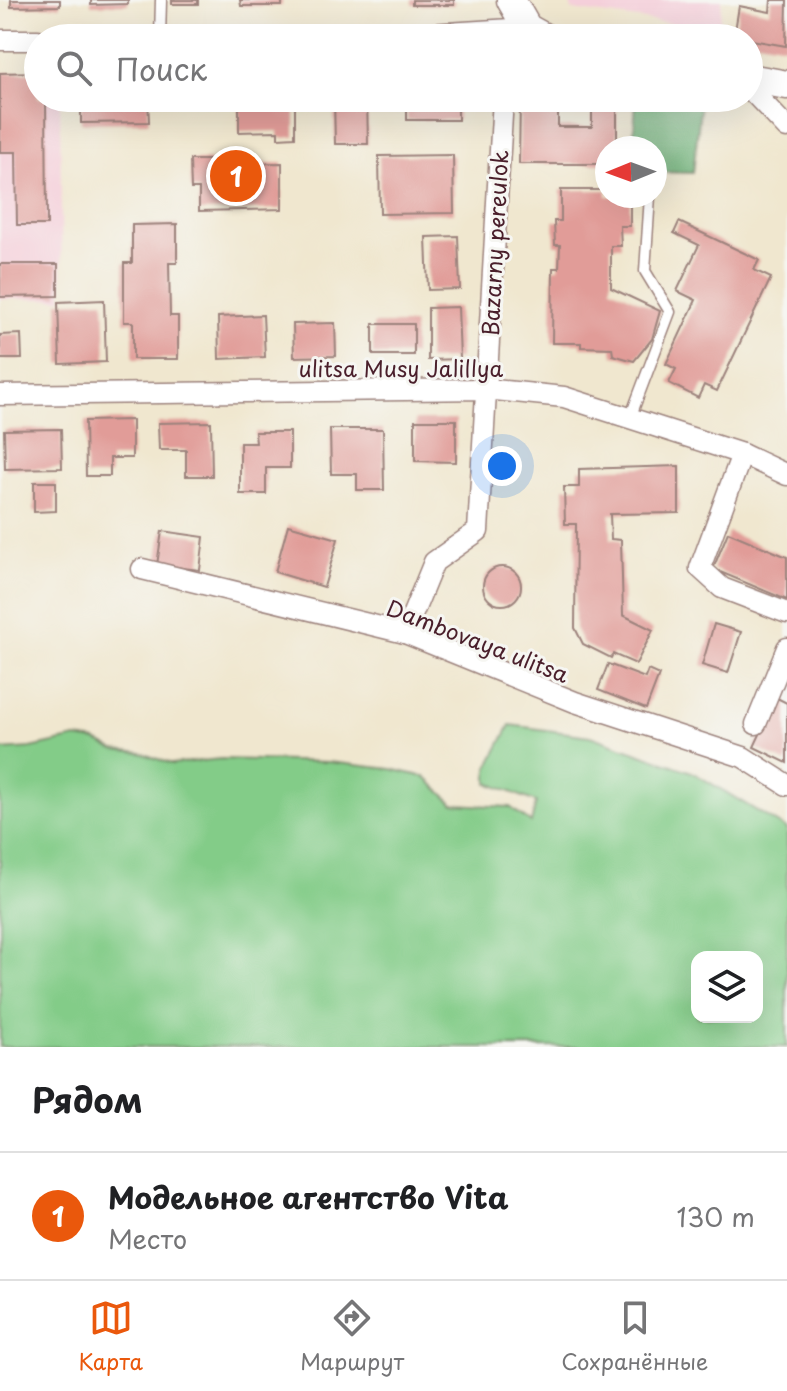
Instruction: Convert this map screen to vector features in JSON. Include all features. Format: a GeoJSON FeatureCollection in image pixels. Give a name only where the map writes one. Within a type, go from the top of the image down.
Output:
{"type":"FeatureCollection","features":[{"type":"Feature","properties":{"kind":"main road"},"geometry":{"type":"LineString","coordinates":[[511,0],[524,24]]}},
{"type":"Feature","properties":{"kind":"main road"},"geometry":{"type":"LineString","coordinates":[[763,81],[787,85]]}},
{"type":"Feature","properties":{"kind":"street"},"geometry":{"type":"LineString","coordinates":[[0,40],[24,40]]}},
{"type":"Feature","properties":{"kind":"street"},"geometry":{"type":"LineString","coordinates":[[763,103],[787,128]]}},
{"type":"Feature","properties":{"kind":"street","name":"Bazarny pereulok"},"geometry":{"type":"LineString","coordinates":[[405,633],[434,562],[478,531],[502,112]]}},
{"type":"Feature","properties":{"kind":"street","name":"ulitsa Musy Jalillya"},"geometry":{"type":"LineString","coordinates":[[0,395],[485,389],[564,397],[742,454],[787,475]]}},
{"type":"Feature","properties":{"kind":"street"},"geometry":{"type":"LineString","coordinates":[[742,454],[700,568],[722,588],[787,613]]}},
{"type":"Feature","properties":{"kind":"street","name":"Dambovaya ulitsa"},"geometry":{"type":"LineString","coordinates":[[142,569],[405,633],[575,702],[743,757],[787,785]]}},
{"type":"Feature","properties":{"kind":"street"},"geometry":{"type":"LineString","coordinates":[[756,724],[787,648]]}},
{"type":"Feature","properties":{"kind":"lane"},"geometry":{"type":"LineString","coordinates":[[160,24],[161,0]]}},
{"type":"Feature","properties":{"kind":"lane"},"geometry":{"type":"LineString","coordinates":[[630,418],[670,312],[645,271],[649,208]]}},
{"type":"Feature","properties":{"kind":"shaded area"},"geometry":{"type":"Polygon","coordinates":[[[569,0],[722,0],[720,24],[675,24],[572,10],[569,0]]]}},
{"type":"Feature","properties":{"kind":"shaded area"},"geometry":{"type":"Polygon","coordinates":[[[0,73],[24,89],[24,112],[60,112],[62,299],[0,299],[0,73]]]}},
{"type":"Feature","properties":{"kind":"green space"},"geometry":{"type":"Polygon","coordinates":[[[635,112],[700,112],[693,173],[667,172],[667,136],[634,136],[635,112]]]}},
{"type":"Feature","properties":{"kind":"green space"},"geometry":{"type":"Polygon","coordinates":[[[510,725],[590,736],[692,772],[787,829],[787,1047],[0,1047],[0,750],[31,748],[76,738],[96,741],[114,750],[141,753],[172,764],[221,759],[328,762],[391,769],[425,777],[454,804],[510,807],[531,823],[536,802],[488,783],[488,768],[510,725]]]}},
{"type":"Feature","properties":{"kind":"building"},"geometry":{"type":"Polygon","coordinates":[[[11,0],[60,0],[60,6],[11,7],[11,0]]]}},
{"type":"Feature","properties":{"kind":"building"},"geometry":{"type":"Polygon","coordinates":[[[91,0],[128,0],[128,4],[91,5],[91,0]]]}},
{"type":"Feature","properties":{"kind":"building"},"geometry":{"type":"Polygon","coordinates":[[[172,0],[198,0],[198,4],[172,4],[172,0]]]}},
{"type":"Feature","properties":{"kind":"building"},"geometry":{"type":"Polygon","coordinates":[[[240,0],[282,0],[282,6],[241,6],[240,0]]]}},
{"type":"Feature","properties":{"kind":"building"},"geometry":{"type":"Polygon","coordinates":[[[412,0],[454,0],[454,5],[412,5],[412,0]]]}},
{"type":"Feature","properties":{"kind":"building"},"geometry":{"type":"Polygon","coordinates":[[[771,0],[787,0],[786,46],[763,42],[763,24],[736,24],[739,6],[770,12],[771,0]]]}},
{"type":"Feature","properties":{"kind":"building"},"geometry":{"type":"Polygon","coordinates":[[[24,72],[24,112],[46,112],[47,225],[17,225],[16,152],[0,152],[0,73],[24,72]]]}},
{"type":"Feature","properties":{"kind":"building"},"geometry":{"type":"Polygon","coordinates":[[[81,112],[149,112],[149,122],[81,123],[81,112]]]}},
{"type":"Feature","properties":{"kind":"building"},"geometry":{"type":"Polygon","coordinates":[[[239,112],[295,112],[295,137],[278,138],[278,131],[239,132],[239,112]]]}},
{"type":"Feature","properties":{"kind":"building"},"geometry":{"type":"Polygon","coordinates":[[[334,112],[367,112],[368,144],[335,144],[334,112]]]}},
{"type":"Feature","properties":{"kind":"building"},"geometry":{"type":"Polygon","coordinates":[[[407,112],[458,112],[458,120],[407,120],[407,112]]]}},
{"type":"Feature","properties":{"kind":"building"},"geometry":{"type":"Polygon","coordinates":[[[520,112],[558,112],[558,127],[592,127],[592,112],[617,112],[617,136],[595,136],[595,164],[519,164],[520,112]]]}},
{"type":"Feature","properties":{"kind":"building"},"geometry":{"type":"Polygon","coordinates":[[[453,155],[454,213],[380,214],[379,156],[453,155]]]}},
{"type":"Feature","properties":{"kind":"building"},"geometry":{"type":"Polygon","coordinates":[[[190,160],[210,160],[210,164],[282,163],[282,209],[199,211],[199,189],[191,189],[190,160]]]}},
{"type":"Feature","properties":{"kind":"building"},"geometry":{"type":"Polygon","coordinates":[[[561,190],[595,190],[595,208],[630,208],[630,226],[620,226],[621,246],[611,246],[611,288],[660,311],[652,339],[634,361],[613,355],[612,348],[581,347],[581,343],[552,343],[553,268],[559,268],[560,245],[555,245],[554,221],[561,221],[561,190]]]}},
{"type":"Feature","properties":{"kind":"building"},"geometry":{"type":"Polygon","coordinates":[[[679,222],[759,260],[754,270],[771,278],[717,391],[704,385],[698,398],[669,383],[676,369],[666,364],[696,300],[677,291],[699,245],[674,233],[679,222]]]}},
{"type":"Feature","properties":{"kind":"building"},"geometry":{"type":"Polygon","coordinates":[[[177,224],[177,263],[169,263],[170,316],[178,316],[178,359],[133,359],[133,322],[124,322],[124,263],[132,263],[132,225],[177,224]]]}},
{"type":"Feature","properties":{"kind":"building"},"geometry":{"type":"Polygon","coordinates":[[[458,236],[460,289],[428,290],[426,237],[458,236]]]}},
{"type":"Feature","properties":{"kind":"building"},"geometry":{"type":"Polygon","coordinates":[[[0,264],[58,264],[58,296],[0,297],[0,264]]]}},
{"type":"Feature","properties":{"kind":"building"},"geometry":{"type":"Polygon","coordinates":[[[104,300],[106,362],[60,364],[58,302],[104,300]]]}},
{"type":"Feature","properties":{"kind":"building"},"geometry":{"type":"Polygon","coordinates":[[[458,307],[460,359],[428,360],[428,308],[458,307]]]}},
{"type":"Feature","properties":{"kind":"building"},"geometry":{"type":"Polygon","coordinates":[[[263,315],[265,357],[219,359],[218,317],[263,315]]]}},
{"type":"Feature","properties":{"kind":"building"},"geometry":{"type":"Polygon","coordinates":[[[335,323],[336,356],[294,357],[293,324],[335,323]]]}},
{"type":"Feature","properties":{"kind":"building"},"geometry":{"type":"Polygon","coordinates":[[[373,324],[414,324],[414,355],[373,355],[373,324]]]}},
{"type":"Feature","properties":{"kind":"building"},"geometry":{"type":"Polygon","coordinates":[[[21,334],[22,359],[0,359],[0,335],[21,334]]]}},
{"type":"Feature","properties":{"kind":"building"},"geometry":{"type":"Polygon","coordinates":[[[132,420],[132,458],[110,458],[110,476],[86,476],[85,421],[132,420]]]}},
{"type":"Feature","properties":{"kind":"building"},"geometry":{"type":"Polygon","coordinates":[[[415,420],[456,420],[456,462],[415,461],[415,420]]]}},
{"type":"Feature","properties":{"kind":"building"},"geometry":{"type":"Polygon","coordinates":[[[211,422],[212,476],[186,476],[186,450],[159,450],[158,423],[211,422]]]}},
{"type":"Feature","properties":{"kind":"building"},"geometry":{"type":"Polygon","coordinates":[[[61,429],[62,468],[5,469],[4,430],[61,429]]]}},
{"type":"Feature","properties":{"kind":"building"},"geometry":{"type":"Polygon","coordinates":[[[330,429],[383,429],[384,490],[357,490],[357,474],[331,474],[330,429]]]}},
{"type":"Feature","properties":{"kind":"building"},"geometry":{"type":"Polygon","coordinates":[[[255,432],[290,432],[290,468],[266,468],[266,494],[240,494],[240,443],[256,443],[255,432]]]}},
{"type":"Feature","properties":{"kind":"building"},"geometry":{"type":"Polygon","coordinates":[[[679,466],[679,513],[610,514],[611,539],[621,540],[623,615],[653,630],[636,664],[613,654],[611,658],[583,644],[575,628],[576,524],[565,524],[564,487],[579,487],[579,469],[679,466]]]}},
{"type":"Feature","properties":{"kind":"building"},"geometry":{"type":"Polygon","coordinates":[[[34,482],[56,482],[56,511],[34,512],[34,482]]]}},
{"type":"Feature","properties":{"kind":"building"},"geometry":{"type":"Polygon","coordinates":[[[288,525],[338,539],[324,587],[275,572],[288,525]]]}},
{"type":"Feature","properties":{"kind":"building"},"geometry":{"type":"Polygon","coordinates":[[[162,531],[204,537],[200,570],[157,565],[162,531]]]}},
{"type":"Feature","properties":{"kind":"building"},"geometry":{"type":"Polygon","coordinates":[[[728,532],[787,557],[787,600],[713,569],[728,532]]]}},
{"type":"Feature","properties":{"kind":"building"},"geometry":{"type":"Polygon","coordinates":[[[502,567],[516,572],[521,586],[516,600],[502,605],[488,600],[483,586],[488,572],[502,567]]]}},
{"type":"Feature","properties":{"kind":"building"},"geometry":{"type":"Polygon","coordinates":[[[714,624],[741,632],[728,673],[702,665],[714,624]]]}},
{"type":"Feature","properties":{"kind":"building"},"geometry":{"type":"Polygon","coordinates":[[[608,664],[645,678],[648,670],[659,675],[646,709],[598,690],[608,664]]]}},
{"type":"Feature","properties":{"kind":"building"},"geometry":{"type":"Polygon","coordinates":[[[777,698],[787,703],[787,763],[754,747],[777,698]]]}},
{"type":"Feature","properties":{"kind":"place","name":"Модельное агентство Vita"},"geometry":{"type":"Point","coordinates":[236,176]}}]}
